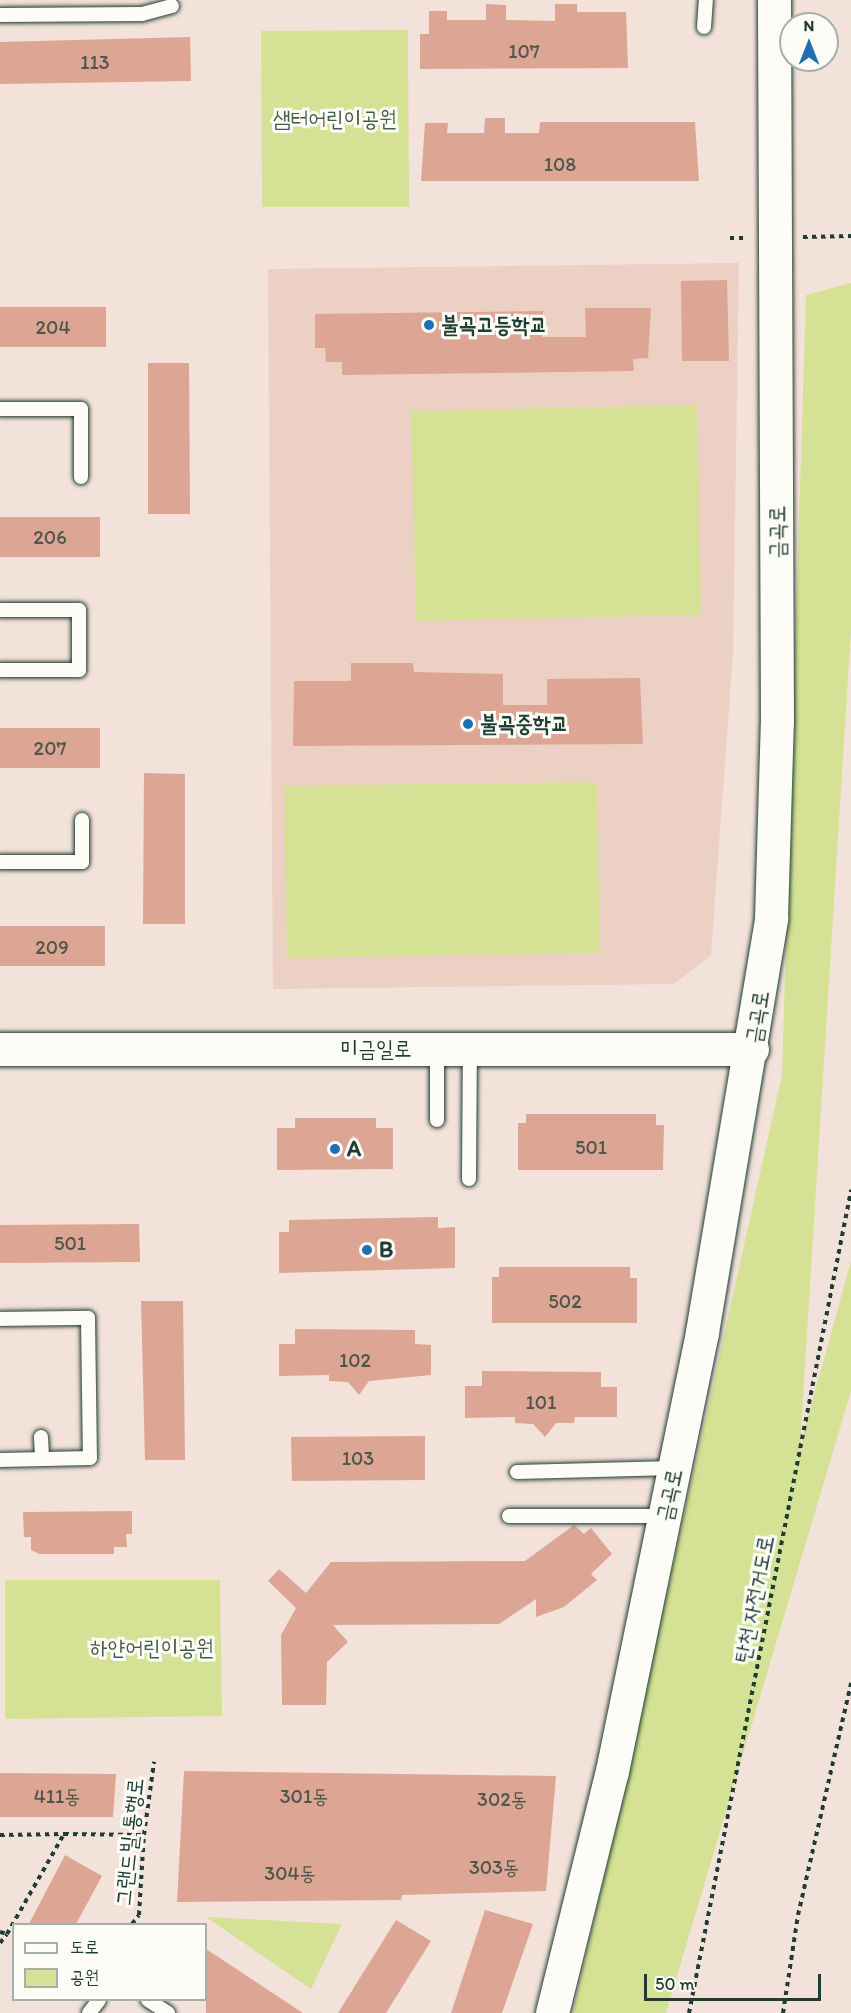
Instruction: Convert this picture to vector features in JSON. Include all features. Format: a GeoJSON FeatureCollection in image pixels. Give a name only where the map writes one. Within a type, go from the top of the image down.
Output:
{"type":"FeatureCollection","features":[{"type":"Feature","properties":{"kind":"main road","name":"금곡로"},"geometry":{"type":"LineString","coordinates":[[552,2013],[612,1771],[674,1468],[752,1049],[771,919],[777,722],[774,0]]}},
{"type":"Feature","properties":{"kind":"main road","name":"미금일로"},"geometry":{"type":"LineString","coordinates":[[0,1049],[752,1049]]}},
{"type":"Feature","properties":{"kind":"lane"},"geometry":{"type":"LineString","coordinates":[[12,0],[6,15],[70,15],[129,7],[172,6]]}},
{"type":"Feature","properties":{"kind":"lane"},"geometry":{"type":"LineString","coordinates":[[70,0],[70,15]]}},
{"type":"Feature","properties":{"kind":"lane"},"geometry":{"type":"LineString","coordinates":[[704,27],[706,0]]}},
{"type":"Feature","properties":{"kind":"lane"},"geometry":{"type":"LineString","coordinates":[[0,409],[81,409],[81,477]]}},
{"type":"Feature","properties":{"kind":"lane"},"geometry":{"type":"LineString","coordinates":[[0,610],[79,610],[79,670],[0,670]]}},
{"type":"Feature","properties":{"kind":"lane"},"geometry":{"type":"LineString","coordinates":[[0,862],[82,862],[82,820]]}},
{"type":"Feature","properties":{"kind":"lane"},"geometry":{"type":"LineString","coordinates":[[437,1049],[437,1120]]}},
{"type":"Feature","properties":{"kind":"lane"},"geometry":{"type":"LineString","coordinates":[[469,1179],[470,1049]]}},
{"type":"Feature","properties":{"kind":"lane"},"geometry":{"type":"LineString","coordinates":[[0,1319],[88,1318],[90,1458],[0,1460]]}},
{"type":"Feature","properties":{"kind":"lane"},"geometry":{"type":"LineString","coordinates":[[41,1437],[42,1459]]}},
{"type":"Feature","properties":{"kind":"lane"},"geometry":{"type":"LineString","coordinates":[[517,1472],[674,1468]]}},
{"type":"Feature","properties":{"kind":"lane"},"geometry":{"type":"LineString","coordinates":[[509,1516],[664,1516]]}},
{"type":"Feature","properties":{"kind":"lane"},"geometry":{"type":"LineString","coordinates":[[89,2013],[98,2001]]}},
{"type":"Feature","properties":{"kind":"lane"},"geometry":{"type":"LineString","coordinates":[[150,2001],[168,2013]]}},
{"type":"Feature","properties":{"kind":"path","name":"탄천 자전거도로"},"geometry":{"type":"LineString","coordinates":[[689,2013],[851,1190]]}},
{"type":"Feature","properties":{"kind":"path"},"geometry":{"type":"LineString","coordinates":[[783,2013],[798,1915],[851,1683]]}},
{"type":"Feature","properties":{"kind":"path","name":"그랜드빌 통행로"},"geometry":{"type":"LineString","coordinates":[[133,1923],[139,1915],[144,1835],[154,1762]]}},
{"type":"Feature","properties":{"kind":"path"},"geometry":{"type":"LineString","coordinates":[[13,1923],[64,1834]]}},
{"type":"Feature","properties":{"kind":"path"},"geometry":{"type":"LineString","coordinates":[[0,1835],[144,1835]]}},
{"type":"Feature","properties":{"kind":"path"},"geometry":{"type":"LineString","coordinates":[[0,1943],[12,1925]]}},
{"type":"Feature","properties":{"kind":"path"},"geometry":{"type":"LineString","coordinates":[[0,1932],[7,1934]]}},
{"type":"Feature","properties":{"kind":"shaded area"},"geometry":{"type":"Polygon","coordinates":[[[739,263],[733,653],[711,955],[674,984],[273,989],[268,269],[739,263]]]}},
{"type":"Feature","properties":{"kind":"green space","name":"샘터어린이공원"},"geometry":{"type":"Polygon","coordinates":[[[408,30],[409,207],[262,207],[261,31],[408,30]]]}},
{"type":"Feature","properties":{"kind":"green space"},"geometry":{"type":"Polygon","coordinates":[[[851,283],[851,630],[800,1446],[851,1261],[851,1391],[666,2013],[573,2013],[782,1075],[806,295],[851,283]]]}},
{"type":"Feature","properties":{"kind":"green space"},"geometry":{"type":"Polygon","coordinates":[[[697,405],[701,615],[416,621],[411,411],[697,405]]]}},
{"type":"Feature","properties":{"kind":"green space"},"geometry":{"type":"Polygon","coordinates":[[[597,782],[600,953],[287,958],[284,786],[597,782]]]}},
{"type":"Feature","properties":{"kind":"green space","name":"하얀어린이공원"},"geometry":{"type":"Polygon","coordinates":[[[5,1580],[220,1580],[222,1716],[5,1719],[5,1580]]]}},
{"type":"Feature","properties":{"kind":"green space"},"geometry":{"type":"Polygon","coordinates":[[[206,1917],[342,1924],[311,1989],[206,1917]]]}},
{"type":"Feature","properties":{"kind":"building"},"geometry":{"type":"Polygon","coordinates":[[[486,4],[506,5],[506,20],[555,21],[555,4],[577,4],[577,12],[626,12],[628,68],[420,69],[420,34],[429,34],[429,11],[447,11],[447,20],[486,20],[486,4]]]}},
{"type":"Feature","properties":{"kind":"building"},"geometry":{"type":"Polygon","coordinates":[[[190,37],[191,81],[0,84],[0,42],[190,37]]]}},
{"type":"Feature","properties":{"kind":"building"},"geometry":{"type":"Polygon","coordinates":[[[485,118],[505,118],[505,133],[539,133],[540,122],[695,122],[699,181],[421,181],[425,123],[448,123],[447,133],[484,133],[485,118]]]}},
{"type":"Feature","properties":{"kind":"building"},"geometry":{"type":"Polygon","coordinates":[[[727,280],[729,361],[682,361],[681,281],[727,280]]]}},
{"type":"Feature","properties":{"kind":"building"},"geometry":{"type":"Polygon","coordinates":[[[0,307],[106,307],[106,347],[0,347],[0,307]]]}},
{"type":"Feature","properties":{"kind":"building","name":"불곡고등학교"},"geometry":{"type":"Polygon","coordinates":[[[585,308],[651,308],[648,358],[633,359],[634,371],[342,375],[342,362],[326,362],[325,348],[315,348],[315,314],[543,311],[542,337],[586,337],[585,308]]]}},
{"type":"Feature","properties":{"kind":"building"},"geometry":{"type":"Polygon","coordinates":[[[148,363],[189,363],[190,514],[148,514],[148,363]]]}},
{"type":"Feature","properties":{"kind":"building"},"geometry":{"type":"Polygon","coordinates":[[[0,517],[100,517],[100,557],[0,557],[0,517]]]}},
{"type":"Feature","properties":{"kind":"building","name":"불곡중학교"},"geometry":{"type":"Polygon","coordinates":[[[351,663],[413,663],[414,672],[503,674],[503,705],[547,705],[547,679],[640,678],[643,744],[293,746],[294,681],[351,681],[351,663]]]}},
{"type":"Feature","properties":{"kind":"building"},"geometry":{"type":"Polygon","coordinates":[[[0,728],[100,728],[100,768],[0,768],[0,728]]]}},
{"type":"Feature","properties":{"kind":"building"},"geometry":{"type":"Polygon","coordinates":[[[144,773],[185,774],[185,924],[143,924],[144,773]]]}},
{"type":"Feature","properties":{"kind":"building"},"geometry":{"type":"Polygon","coordinates":[[[0,926],[105,926],[105,966],[0,966],[0,926]]]}},
{"type":"Feature","properties":{"kind":"building"},"geometry":{"type":"Polygon","coordinates":[[[526,1114],[656,1114],[656,1125],[664,1125],[663,1170],[518,1170],[518,1123],[526,1123],[526,1114]]]}},
{"type":"Feature","properties":{"kind":"building","name":"A"},"geometry":{"type":"Polygon","coordinates":[[[295,1118],[376,1118],[376,1128],[393,1128],[393,1169],[277,1170],[277,1128],[295,1128],[295,1118]]]}},
{"type":"Feature","properties":{"kind":"building","name":"B"},"geometry":{"type":"Polygon","coordinates":[[[438,1217],[438,1228],[455,1227],[455,1268],[279,1273],[279,1232],[289,1232],[289,1220],[438,1217]]]}},
{"type":"Feature","properties":{"kind":"building"},"geometry":{"type":"Polygon","coordinates":[[[139,1224],[140,1262],[0,1263],[0,1225],[139,1224]]]}},
{"type":"Feature","properties":{"kind":"building"},"geometry":{"type":"Polygon","coordinates":[[[499,1267],[630,1267],[630,1278],[637,1278],[637,1323],[492,1323],[492,1277],[499,1277],[499,1267]]]}},
{"type":"Feature","properties":{"kind":"building"},"geometry":{"type":"Polygon","coordinates":[[[141,1301],[183,1301],[185,1460],[145,1460],[141,1301]]]}},
{"type":"Feature","properties":{"kind":"building"},"geometry":{"type":"Polygon","coordinates":[[[295,1329],[415,1330],[415,1344],[431,1345],[431,1375],[369,1381],[359,1395],[348,1382],[329,1381],[329,1375],[279,1376],[279,1344],[295,1344],[295,1329]]]}},
{"type":"Feature","properties":{"kind":"building"},"geometry":{"type":"Polygon","coordinates":[[[482,1371],[601,1372],[601,1387],[617,1387],[617,1417],[575,1417],[574,1423],[556,1423],[545,1437],[533,1424],[515,1423],[515,1417],[465,1418],[465,1386],[482,1386],[482,1371]]]}},
{"type":"Feature","properties":{"kind":"building"},"geometry":{"type":"Polygon","coordinates":[[[425,1436],[425,1480],[292,1481],[291,1437],[425,1436]]]}},
{"type":"Feature","properties":{"kind":"building"},"geometry":{"type":"Polygon","coordinates":[[[132,1511],[132,1534],[126,1534],[127,1547],[114,1547],[114,1554],[39,1554],[31,1550],[31,1537],[24,1537],[23,1512],[132,1511]]]}},
{"type":"Feature","properties":{"kind":"building"},"geometry":{"type":"Polygon","coordinates":[[[574,1525],[584,1534],[591,1528],[612,1554],[591,1574],[597,1580],[564,1607],[536,1617],[536,1599],[499,1624],[333,1625],[348,1642],[327,1662],[326,1705],[282,1705],[281,1635],[296,1608],[268,1581],[279,1569],[306,1593],[331,1562],[525,1561],[574,1525]]]}},
{"type":"Feature","properties":{"kind":"building"},"geometry":{"type":"Polygon","coordinates":[[[184,1771],[556,1776],[546,1891],[402,1895],[401,1900],[177,1902],[184,1771]]]}},
{"type":"Feature","properties":{"kind":"building"},"geometry":{"type":"Polygon","coordinates":[[[0,1773],[116,1774],[113,1817],[0,1817],[0,1773]]]}},
{"type":"Feature","properties":{"kind":"building"},"geometry":{"type":"Polygon","coordinates":[[[65,1855],[102,1876],[77,1923],[30,1923],[65,1855]]]}},
{"type":"Feature","properties":{"kind":"building"},"geometry":{"type":"Polygon","coordinates":[[[485,1910],[533,1924],[502,2013],[451,2013],[485,1910]]]}},
{"type":"Feature","properties":{"kind":"building"},"geometry":{"type":"Polygon","coordinates":[[[396,1920],[431,1941],[386,2013],[338,2013],[396,1920]]]}},
{"type":"Feature","properties":{"kind":"building"},"geometry":{"type":"Polygon","coordinates":[[[207,1950],[303,2013],[206,2013],[207,1950]]]}},
{"type":"Feature","properties":{"kind":"place","name":"불곡고등학교"},"geometry":{"type":"Point","coordinates":[429,325]}},
{"type":"Feature","properties":{"kind":"place","name":"불곡중학교"},"geometry":{"type":"Point","coordinates":[468,724]}},
{"type":"Feature","properties":{"kind":"place","name":"A"},"geometry":{"type":"Point","coordinates":[335,1149]}},
{"type":"Feature","properties":{"kind":"place","name":"B"},"geometry":{"type":"Point","coordinates":[367,1250]}}]}
